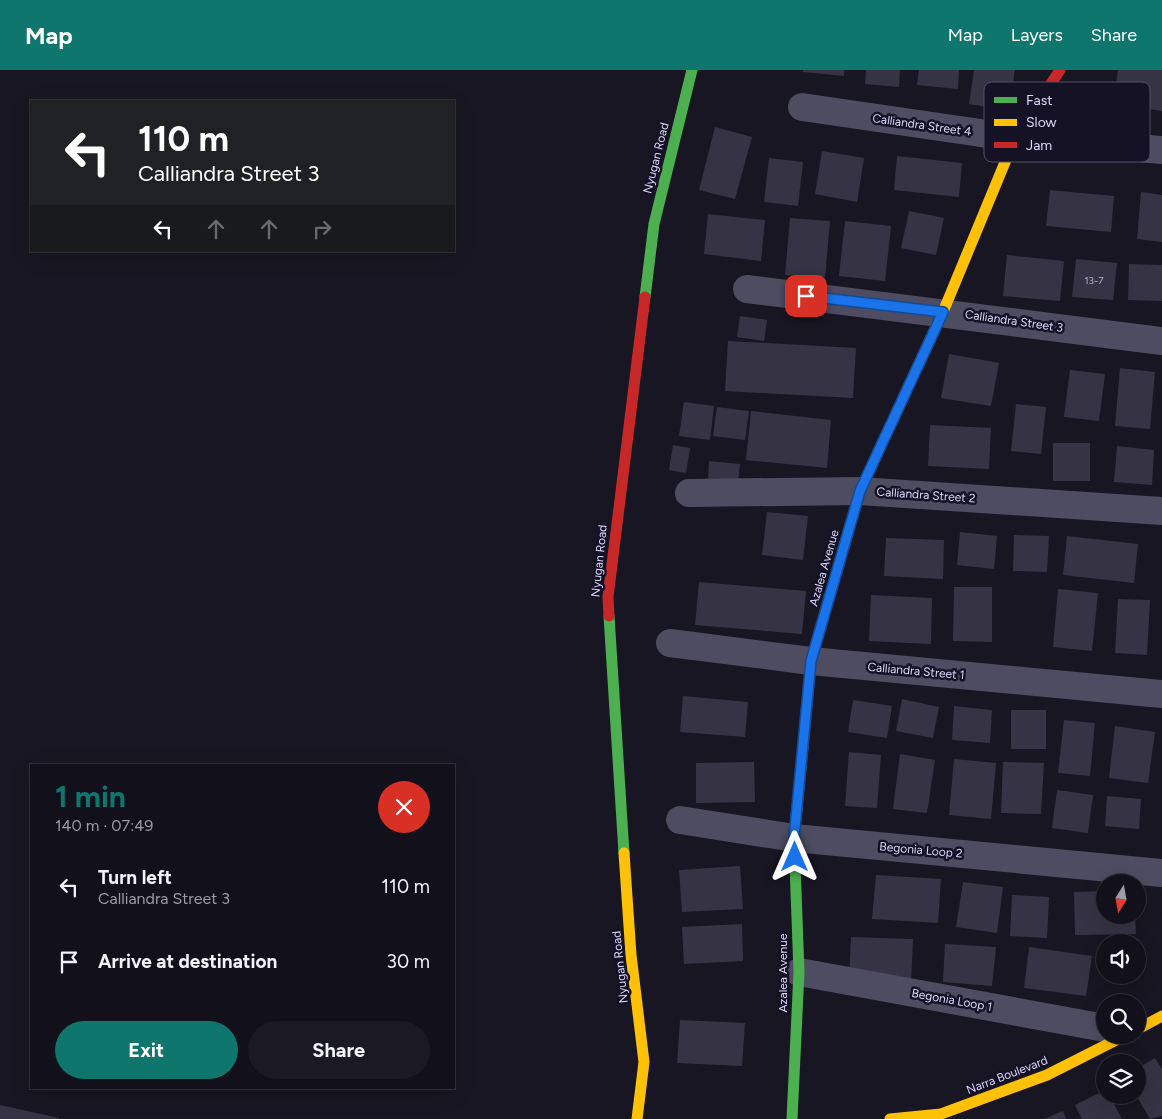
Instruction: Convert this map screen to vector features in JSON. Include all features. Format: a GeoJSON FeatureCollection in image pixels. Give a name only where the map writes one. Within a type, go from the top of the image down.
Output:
{"type":"FeatureCollection","features":[{"type":"Feature","properties":{"kind":"street","name":"Nyugan Road"},"geometry":{"type":"LineString","coordinates":[[637,1119],[644,1062],[631,955],[608,597],[654,224],[692,70]]}},
{"type":"Feature","properties":{"kind":"street","name":"Azalea Avenue"},"geometry":{"type":"LineString","coordinates":[[1052,82],[1060,70]]}},
{"type":"Feature","properties":{"kind":"street","name":"Calliandra Street 4"},"geometry":{"type":"LineString","coordinates":[[802,107],[984,133]]}},
{"type":"Feature","properties":{"kind":"street","name":"Azalea Avenue"},"geometry":{"type":"LineString","coordinates":[[792,1119],[799,972],[794,838],[811,661],[860,491],[943,312],[1005,162]]}},
{"type":"Feature","properties":{"kind":"street","name":"Calliandra Street 3"},"geometry":{"type":"LineString","coordinates":[[747,289],[943,312],[1162,341]]}},
{"type":"Feature","properties":{"kind":"street","name":"Calliandra Street 2"},"geometry":{"type":"LineString","coordinates":[[689,493],[860,491],[1162,511]]}},
{"type":"Feature","properties":{"kind":"street","name":"Calliandra Street 1"},"geometry":{"type":"LineString","coordinates":[[670,643],[811,661],[1162,694]]}},
{"type":"Feature","properties":{"kind":"street","name":"Begonia Loop 2"},"geometry":{"type":"LineString","coordinates":[[680,820],[794,838],[1162,874]]}},
{"type":"Feature","properties":{"kind":"street","name":"Begonia Loop 1"},"geometry":{"type":"LineString","coordinates":[[799,972],[1096,1026]]}},
{"type":"Feature","properties":{"kind":"street","name":"Narra Boulevard"},"geometry":{"type":"LineString","coordinates":[[890,1119],[942,1116],[1047,1075],[1108,1044]]}},
{"type":"Feature","properties":{"kind":"building"},"geometry":{"type":"Polygon","coordinates":[[[803,70],[844,70],[844,76],[803,72],[803,70]]]}},
{"type":"Feature","properties":{"kind":"building"},"geometry":{"type":"Polygon","coordinates":[[[866,70],[900,70],[899,87],[865,84],[866,70]]]}},
{"type":"Feature","properties":{"kind":"building"},"geometry":{"type":"Polygon","coordinates":[[[919,70],[959,70],[958,89],[917,85],[919,70]]]}},
{"type":"Feature","properties":{"kind":"building"},"geometry":{"type":"Polygon","coordinates":[[[974,70],[1015,70],[1013,82],[984,82],[984,106],[969,104],[974,70]]]}},
{"type":"Feature","properties":{"kind":"building"},"geometry":{"type":"Polygon","coordinates":[[[1118,70],[1162,70],[1162,111],[1150,109],[1150,82],[1116,82],[1118,70]]]}},
{"type":"Feature","properties":{"kind":"building"},"geometry":{"type":"Polygon","coordinates":[[[715,127],[752,137],[735,199],[699,190],[715,127]]]}},
{"type":"Feature","properties":{"kind":"building"},"geometry":{"type":"Polygon","coordinates":[[[822,151],[864,158],[857,202],[815,194],[822,151]]]}},
{"type":"Feature","properties":{"kind":"building"},"geometry":{"type":"Polygon","coordinates":[[[897,156],[962,163],[959,197],[894,190],[897,156]]]}},
{"type":"Feature","properties":{"kind":"building"},"geometry":{"type":"Polygon","coordinates":[[[769,158],[803,162],[798,206],[764,202],[769,158]]]}},
{"type":"Feature","properties":{"kind":"building"},"geometry":{"type":"Polygon","coordinates":[[[1050,190],[1114,196],[1111,232],[1046,226],[1050,190]]]}},
{"type":"Feature","properties":{"kind":"building"},"geometry":{"type":"Polygon","coordinates":[[[1141,192],[1162,195],[1162,242],[1137,239],[1141,192]]]}},
{"type":"Feature","properties":{"kind":"building"},"geometry":{"type":"Polygon","coordinates":[[[909,211],[944,218],[936,255],[901,248],[909,211]]]}},
{"type":"Feature","properties":{"kind":"building"},"geometry":{"type":"Polygon","coordinates":[[[708,214],[765,220],[761,261],[704,254],[708,214]]]}},
{"type":"Feature","properties":{"kind":"building"},"geometry":{"type":"Polygon","coordinates":[[[790,218],[830,221],[825,278],[785,275],[790,218]]]}},
{"type":"Feature","properties":{"kind":"building"},"geometry":{"type":"Polygon","coordinates":[[[845,221],[891,226],[885,281],[839,276],[845,221]]]}},
{"type":"Feature","properties":{"kind":"building"},"geometry":{"type":"Polygon","coordinates":[[[1007,255],[1064,261],[1060,301],[1003,296],[1007,255]]]}},
{"type":"Feature","properties":{"kind":"building"},"geometry":{"type":"Polygon","coordinates":[[[1076,259],[1117,263],[1113,300],[1072,297],[1076,259]]]}},
{"type":"Feature","properties":{"kind":"building"},"geometry":{"type":"Polygon","coordinates":[[[1129,264],[1162,265],[1162,301],[1128,300],[1129,264]]]}},
{"type":"Feature","properties":{"kind":"building"},"geometry":{"type":"Polygon","coordinates":[[[740,316],[767,320],[764,341],[737,337],[740,316]]]}},
{"type":"Feature","properties":{"kind":"building"},"geometry":{"type":"Polygon","coordinates":[[[728,341],[856,348],[853,398],[725,391],[728,341]]]}},
{"type":"Feature","properties":{"kind":"building"},"geometry":{"type":"Polygon","coordinates":[[[949,354],[999,363],[991,406],[941,398],[949,354]]]}},
{"type":"Feature","properties":{"kind":"building"},"geometry":{"type":"Polygon","coordinates":[[[1120,368],[1155,372],[1150,429],[1115,426],[1120,368]]]}},
{"type":"Feature","properties":{"kind":"building"},"geometry":{"type":"Polygon","coordinates":[[[1070,370],[1105,374],[1099,421],[1064,417],[1070,370]]]}},
{"type":"Feature","properties":{"kind":"building"},"geometry":{"type":"Polygon","coordinates":[[[684,402],[714,406],[710,440],[679,436],[684,402]]]}},
{"type":"Feature","properties":{"kind":"building"},"geometry":{"type":"Polygon","coordinates":[[[1016,404],[1046,407],[1041,454],[1011,451],[1016,404]]]}},
{"type":"Feature","properties":{"kind":"building"},"geometry":{"type":"Polygon","coordinates":[[[717,407],[749,411],[745,440],[713,436],[717,407]]]}},
{"type":"Feature","properties":{"kind":"building"},"geometry":{"type":"Polygon","coordinates":[[[751,411],[831,420],[827,468],[746,460],[751,411]]]}},
{"type":"Feature","properties":{"kind":"building"},"geometry":{"type":"Polygon","coordinates":[[[930,425],[991,428],[989,469],[928,466],[930,425]]]}},
{"type":"Feature","properties":{"kind":"building"},"geometry":{"type":"Polygon","coordinates":[[[1053,443],[1090,443],[1090,481],[1053,481],[1053,443]]]}},
{"type":"Feature","properties":{"kind":"building"},"geometry":{"type":"Polygon","coordinates":[[[673,445],[690,448],[686,473],[669,470],[673,445]]]}},
{"type":"Feature","properties":{"kind":"building"},"geometry":{"type":"Polygon","coordinates":[[[1117,446],[1154,450],[1152,485],[1114,482],[1117,446]]]}},
{"type":"Feature","properties":{"kind":"building"},"geometry":{"type":"Polygon","coordinates":[[[709,461],[740,464],[738,483],[708,480],[709,461]]]}},
{"type":"Feature","properties":{"kind":"building"},"geometry":{"type":"Polygon","coordinates":[[[767,512],[808,516],[803,560],[762,555],[767,512]]]}},
{"type":"Feature","properties":{"kind":"building"},"geometry":{"type":"Polygon","coordinates":[[[960,532],[997,536],[994,569],[957,565],[960,532]]]}},
{"type":"Feature","properties":{"kind":"building"},"geometry":{"type":"Polygon","coordinates":[[[1014,535],[1049,536],[1047,572],[1013,571],[1014,535]]]}},
{"type":"Feature","properties":{"kind":"building"},"geometry":{"type":"Polygon","coordinates":[[[1067,536],[1138,544],[1134,583],[1063,575],[1067,536]]]}},
{"type":"Feature","properties":{"kind":"building"},"geometry":{"type":"Polygon","coordinates":[[[886,538],[944,540],[943,579],[884,576],[886,538]]]}},
{"type":"Feature","properties":{"kind":"building"},"geometry":{"type":"Polygon","coordinates":[[[699,582],[806,591],[802,634],[695,625],[699,582]]]}},
{"type":"Feature","properties":{"kind":"building"},"geometry":{"type":"Polygon","coordinates":[[[954,587],[992,587],[992,642],[953,641],[954,587]]]}},
{"type":"Feature","properties":{"kind":"building"},"geometry":{"type":"Polygon","coordinates":[[[1058,589],[1098,593],[1092,651],[1053,647],[1058,589]]]}},
{"type":"Feature","properties":{"kind":"building"},"geometry":{"type":"Polygon","coordinates":[[[871,595],[932,598],[931,644],[869,641],[871,595]]]}},
{"type":"Feature","properties":{"kind":"building"},"geometry":{"type":"Polygon","coordinates":[[[1118,599],[1150,600],[1147,655],[1115,653],[1118,599]]]}},
{"type":"Feature","properties":{"kind":"building"},"geometry":{"type":"Polygon","coordinates":[[[683,696],[748,702],[745,737],[680,732],[683,696]]]}},
{"type":"Feature","properties":{"kind":"building"},"geometry":{"type":"Polygon","coordinates":[[[902,699],[939,707],[933,738],[896,731],[902,699]]]}},
{"type":"Feature","properties":{"kind":"building"},"geometry":{"type":"Polygon","coordinates":[[[853,700],[892,706],[887,738],[848,732],[853,700]]]}},
{"type":"Feature","properties":{"kind":"building"},"geometry":{"type":"Polygon","coordinates":[[[954,706],[992,710],[990,743],[952,740],[954,706]]]}},
{"type":"Feature","properties":{"kind":"building"},"geometry":{"type":"Polygon","coordinates":[[[1011,710],[1046,710],[1046,749],[1011,749],[1011,710]]]}},
{"type":"Feature","properties":{"kind":"building"},"geometry":{"type":"Polygon","coordinates":[[[1064,720],[1095,723],[1090,776],[1058,773],[1064,720]]]}},
{"type":"Feature","properties":{"kind":"building"},"geometry":{"type":"Polygon","coordinates":[[[1115,726],[1155,732],[1148,783],[1109,778],[1115,726]]]}},
{"type":"Feature","properties":{"kind":"building"},"geometry":{"type":"Polygon","coordinates":[[[849,752],[881,755],[877,808],[845,806],[849,752]]]}},
{"type":"Feature","properties":{"kind":"building"},"geometry":{"type":"Polygon","coordinates":[[[900,754],[935,760],[927,813],[893,809],[900,754]]]}},
{"type":"Feature","properties":{"kind":"building"},"geometry":{"type":"Polygon","coordinates":[[[954,759],[996,763],[991,819],[949,815],[954,759]]]}},
{"type":"Feature","properties":{"kind":"building"},"geometry":{"type":"Polygon","coordinates":[[[754,762],[755,802],[696,803],[696,763],[754,762]]]}},
{"type":"Feature","properties":{"kind":"building"},"geometry":{"type":"Polygon","coordinates":[[[1003,762],[1044,763],[1041,814],[1001,813],[1003,762]]]}},
{"type":"Feature","properties":{"kind":"building"},"geometry":{"type":"Polygon","coordinates":[[[1057,790],[1093,795],[1088,833],[1052,828],[1057,790]]]}},
{"type":"Feature","properties":{"kind":"building"},"geometry":{"type":"Polygon","coordinates":[[[1107,796],[1141,799],[1139,829],[1105,826],[1107,796]]]}},
{"type":"Feature","properties":{"kind":"building"},"geometry":{"type":"Polygon","coordinates":[[[740,866],[743,909],[682,912],[679,870],[740,866]]]}},
{"type":"Feature","properties":{"kind":"building"},"geometry":{"type":"Polygon","coordinates":[[[876,875],[941,879],[938,923],[872,919],[876,875]]]}},
{"type":"Feature","properties":{"kind":"building"},"geometry":{"type":"Polygon","coordinates":[[[963,882],[1003,887],[997,933],[956,927],[963,882]]]}},
{"type":"Feature","properties":{"kind":"building"},"geometry":{"type":"Polygon","coordinates":[[[1096,891],[1096,924],[1135,924],[1136,934],[1075,935],[1074,892],[1096,891]]]}},
{"type":"Feature","properties":{"kind":"building"},"geometry":{"type":"Polygon","coordinates":[[[1012,895],[1049,897],[1047,938],[1010,936],[1012,895]]]}},
{"type":"Feature","properties":{"kind":"building"},"geometry":{"type":"Polygon","coordinates":[[[742,924],[743,961],[684,964],[682,927],[742,924]]]}},
{"type":"Feature","properties":{"kind":"building"},"geometry":{"type":"Polygon","coordinates":[[[851,937],[913,939],[911,983],[849,981],[851,937]]]}},
{"type":"Feature","properties":{"kind":"building"},"geometry":{"type":"Polygon","coordinates":[[[945,944],[996,947],[992,986],[943,982],[945,944]]]}},
{"type":"Feature","properties":{"kind":"building"},"geometry":{"type":"Polygon","coordinates":[[[1029,947],[1092,956],[1086,996],[1024,988],[1029,947]]]}},
{"type":"Feature","properties":{"kind":"building"},"geometry":{"type":"Polygon","coordinates":[[[680,1020],[745,1023],[742,1066],[677,1063],[680,1020]]]}},
{"type":"Feature","properties":{"kind":"building"},"geometry":{"type":"Polygon","coordinates":[[[1155,1058],[1162,1069],[1162,1116],[1150,1119],[1141,1104],[1146,1104],[1146,1063],[1155,1058]]]}},
{"type":"Feature","properties":{"kind":"building"},"geometry":{"type":"Polygon","coordinates":[[[1096,1094],[1096,1104],[1114,1104],[1122,1119],[1082,1119],[1075,1105],[1096,1094]]]}},
{"type":"Feature","properties":{"kind":"building"},"geometry":{"type":"Polygon","coordinates":[[[0,1105],[59,1118],[59,1119],[0,1119],[0,1105]]]}},
{"type":"Feature","properties":{"kind":"building"},"geometry":{"type":"Polygon","coordinates":[[[1063,1111],[1066,1119],[1044,1119],[1063,1111]]]}},
{"type":"Feature","properties":{"kind":"traffic: fast"},"geometry":{"type":"LineString","coordinates":[[645,297],[654,224],[692,70]]}},
{"type":"Feature","properties":{"kind":"traffic: fast"},"geometry":{"type":"LineString","coordinates":[[609,616],[624,853]]}},
{"type":"Feature","properties":{"kind":"traffic: fast"},"geometry":{"type":"LineString","coordinates":[[792,1119],[799,972],[794,838],[803,747]]}},
{"type":"Feature","properties":{"kind":"traffic: slow"},"geometry":{"type":"LineString","coordinates":[[918,366],[943,312],[1005,162]]}},
{"type":"Feature","properties":{"kind":"traffic: slow"},"geometry":{"type":"LineString","coordinates":[[624,853],[631,955],[644,1062],[637,1119]]}},
{"type":"Feature","properties":{"kind":"traffic: slow"},"geometry":{"type":"LineString","coordinates":[[1146,1025],[1162,1016]]}},
{"type":"Feature","properties":{"kind":"traffic: slow"},"geometry":{"type":"LineString","coordinates":[[890,1119],[941,1114],[1047,1075],[1108,1044]]}},
{"type":"Feature","properties":{"kind":"traffic: jam"},"geometry":{"type":"LineString","coordinates":[[1052,82],[1060,70]]}},
{"type":"Feature","properties":{"kind":"traffic: jam"},"geometry":{"type":"LineString","coordinates":[[609,616],[608,597],[645,297]]}},
{"type":"Feature","properties":{"kind":"traffic: jam"},"geometry":{"type":"LineString","coordinates":[[803,747],[811,661],[860,491],[918,366]]}},
{"type":"Feature","properties":{"kind":"route"},"geometry":{"type":"LineString","coordinates":[[795,857],[794,838],[811,661],[860,491],[943,312],[806,296]]}}]}
